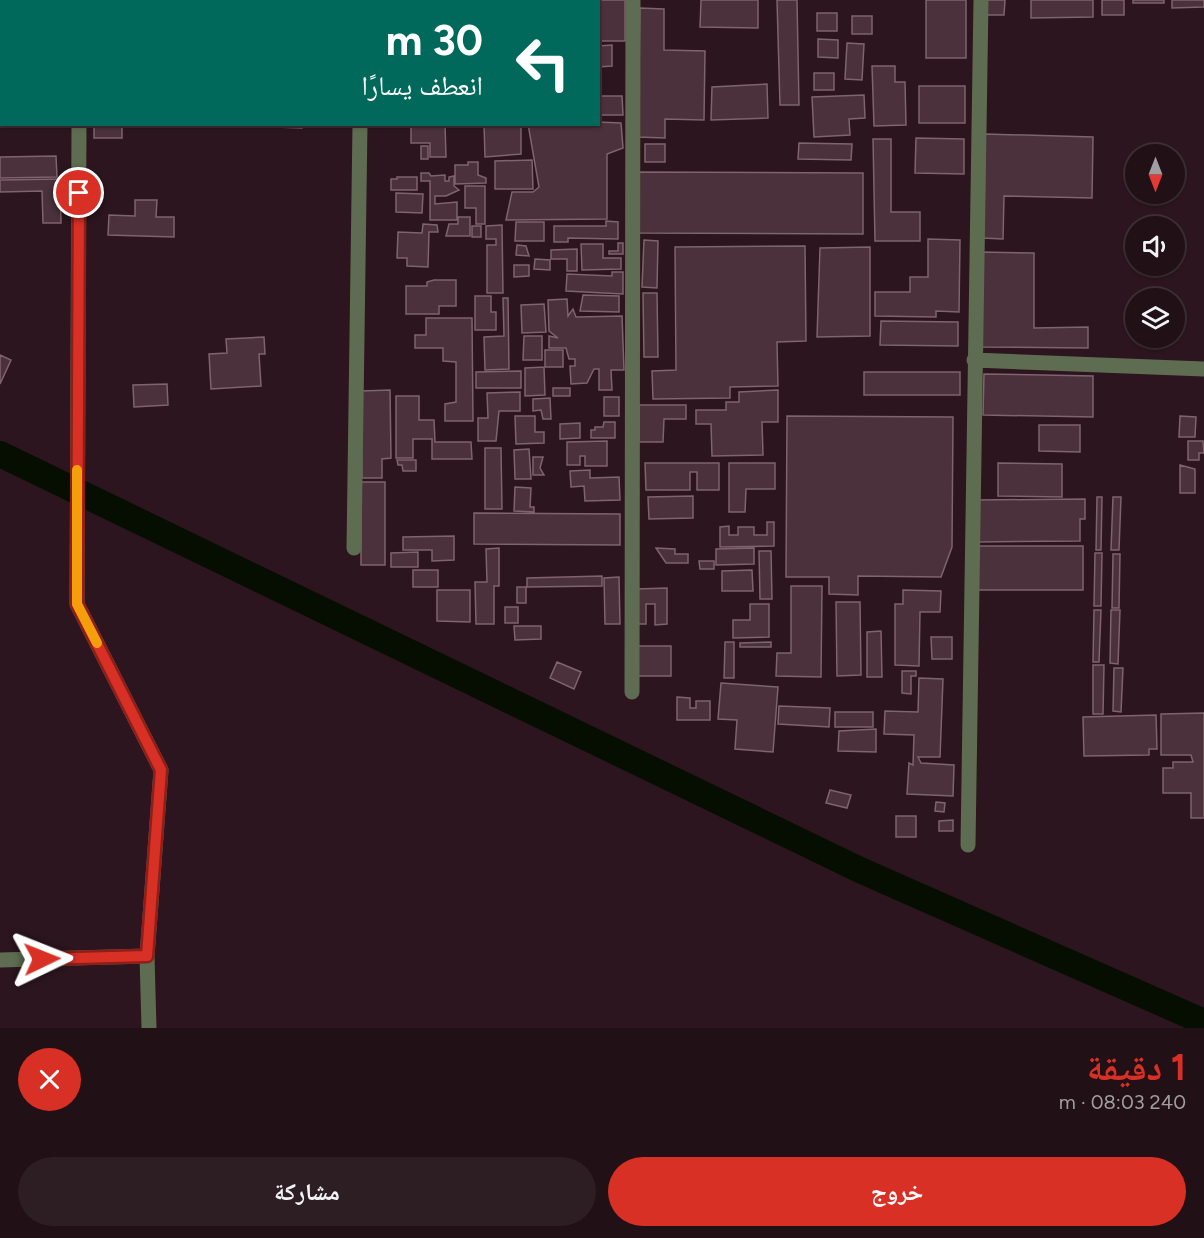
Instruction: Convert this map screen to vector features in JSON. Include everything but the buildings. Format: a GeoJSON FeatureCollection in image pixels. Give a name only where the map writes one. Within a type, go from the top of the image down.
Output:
{"type":"FeatureCollection","features":[{"type":"Feature","properties":{"kind":"street"},"geometry":{"type":"LineString","coordinates":[[632,692],[633,0]]}},
{"type":"Feature","properties":{"kind":"street"},"geometry":{"type":"LineString","coordinates":[[968,845],[981,0]]}},
{"type":"Feature","properties":{"kind":"street"},"geometry":{"type":"LineString","coordinates":[[79,126],[77,604],[161,770],[147,956],[149,1028]]}},
{"type":"Feature","properties":{"kind":"street"},"geometry":{"type":"LineString","coordinates":[[354,548],[360,126]]}},
{"type":"Feature","properties":{"kind":"street"},"geometry":{"type":"LineString","coordinates":[[974,360],[1204,369]]}},
{"type":"Feature","properties":{"kind":"street"},"geometry":{"type":"LineString","coordinates":[[0,960],[147,956]]}},
{"type":"Feature","properties":{"kind":"waterway"},"geometry":{"type":"LineString","coordinates":[[0,454],[860,870],[1204,1022]]}},
{"type":"Feature","properties":{"kind":"slow traffic"},"geometry":{"type":"LineString","coordinates":[[77,470],[77,604],[97,643]]}},
{"type":"Feature","properties":{"kind":"route"},"geometry":{"type":"LineString","coordinates":[[42,959],[147,956],[161,770],[77,604],[79,193]]}}]}
